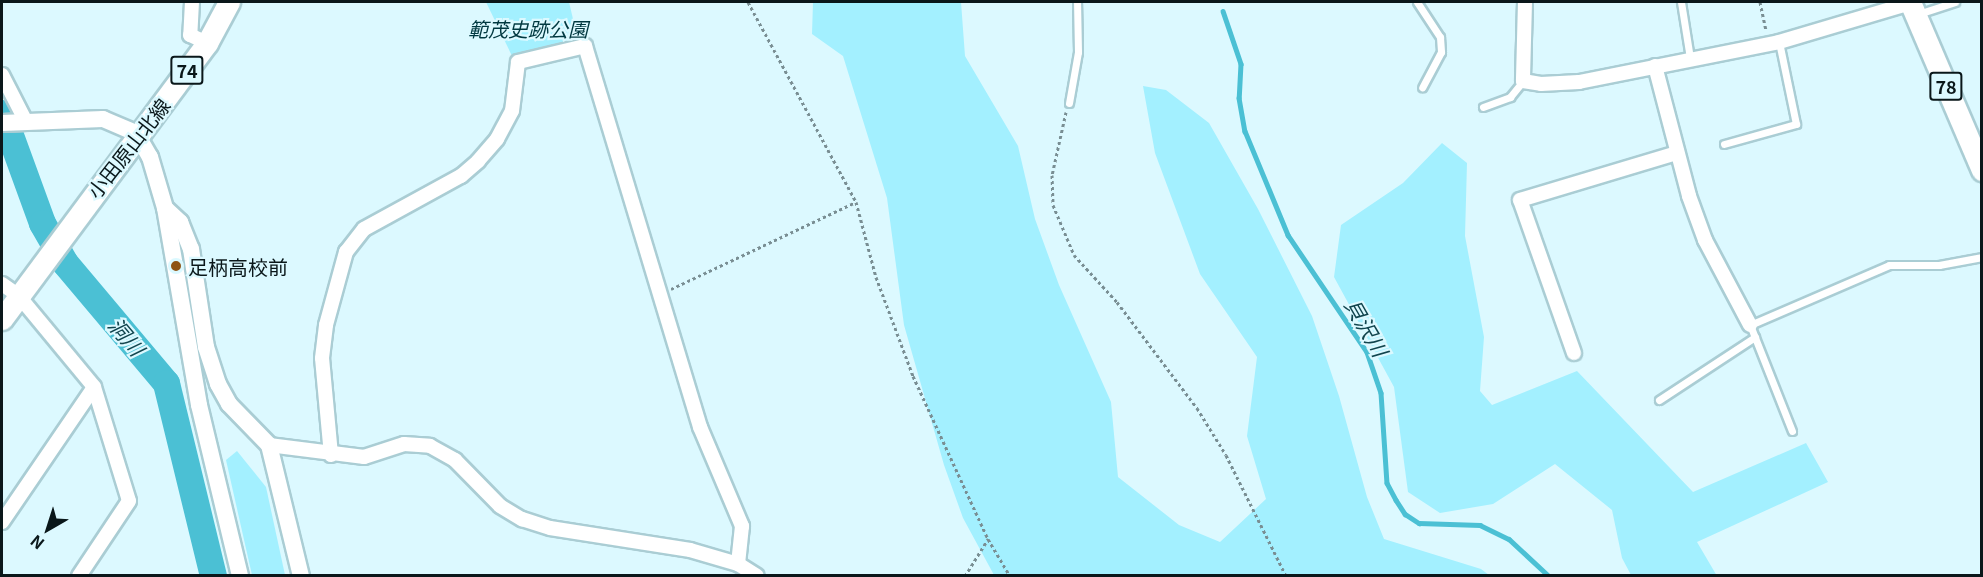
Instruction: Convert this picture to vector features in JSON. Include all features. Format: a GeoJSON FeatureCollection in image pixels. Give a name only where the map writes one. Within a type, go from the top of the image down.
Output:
{"type":"FeatureCollection","features":[{"type":"Feature","properties":{"kind":"main road","name":"小田原山北線"},"geometry":{"type":"LineString","coordinates":[[14,290],[207,43],[229,2]]}},
{"type":"Feature","properties":{"kind":"main road","name":"78"},"geometry":{"type":"LineString","coordinates":[[1912,6],[1982,170]]}},
{"type":"Feature","properties":{"kind":"main road","name":"74"},"geometry":{"type":"LineString","coordinates":[[2,319],[14,290]]}},
{"type":"Feature","properties":{"kind":"street"},"geometry":{"type":"LineString","coordinates":[[192,2],[190,35],[207,43]]}},
{"type":"Feature","properties":{"kind":"street"},"geometry":{"type":"LineString","coordinates":[[1525,2],[1523,81],[1579,82],[1774,42],[1912,6]]}},
{"type":"Feature","properties":{"kind":"street"},"geometry":{"type":"LineString","coordinates":[[331,455],[322,358],[326,325],[346,252],[364,229],[461,176],[478,161],[497,139],[512,111],[518,62],[585,46],[658,296],[700,427],[742,526],[738,564]]}},
{"type":"Feature","properties":{"kind":"street"},"geometry":{"type":"LineString","coordinates":[[1655,66],[1677,153],[1705,240],[1753,331]]}},
{"type":"Feature","properties":{"kind":"street"},"geometry":{"type":"LineString","coordinates":[[2,75],[25,122]]}},
{"type":"Feature","properties":{"kind":"street"},"geometry":{"type":"LineString","coordinates":[[2,123],[103,119],[136,134],[150,157],[165,208],[197,394],[240,576]]}},
{"type":"Feature","properties":{"kind":"street"},"geometry":{"type":"LineString","coordinates":[[1574,353],[1520,200],[1677,153]]}},
{"type":"Feature","properties":{"kind":"street"},"geometry":{"type":"LineString","coordinates":[[165,208],[180,222],[191,249],[206,347],[218,384],[229,404],[269,445],[301,576]]}},
{"type":"Feature","properties":{"kind":"street"},"geometry":{"type":"LineString","coordinates":[[14,290],[94,387],[129,501],[79,576]]}},
{"type":"Feature","properties":{"kind":"street"},"geometry":{"type":"LineString","coordinates":[[2,522],[94,387]]}},
{"type":"Feature","properties":{"kind":"street"},"geometry":{"type":"LineString","coordinates":[[269,445],[331,455],[364,457],[404,444],[430,446],[454,460],[500,506],[522,519],[550,528],[690,550],[738,564],[757,576]]}},
{"type":"Feature","properties":{"kind":"lane"},"geometry":{"type":"LineString","coordinates":[[1069,103],[1078,52],[1077,2]]}},
{"type":"Feature","properties":{"kind":"lane"},"geometry":{"type":"LineString","coordinates":[[1417,2],[1440,37],[1441,52],[1422,87]]}},
{"type":"Feature","properties":{"kind":"lane"},"geometry":{"type":"LineString","coordinates":[[1681,2],[1690,58]]}},
{"type":"Feature","properties":{"kind":"lane"},"geometry":{"type":"LineString","coordinates":[[1912,6],[1955,2]]}},
{"type":"Feature","properties":{"kind":"lane"},"geometry":{"type":"LineString","coordinates":[[1724,144],[1796,124],[1774,42]]}},
{"type":"Feature","properties":{"kind":"lane"},"geometry":{"type":"LineString","coordinates":[[1484,107],[1510,97],[1523,81]]}},
{"type":"Feature","properties":{"kind":"lane"},"geometry":{"type":"LineString","coordinates":[[1659,400],[1753,331],[1889,265],[1939,265],[1982,257]]}},
{"type":"Feature","properties":{"kind":"lane"},"geometry":{"type":"LineString","coordinates":[[1753,331],[1792,431]]}},
{"type":"Feature","properties":{"kind":"path"},"geometry":{"type":"LineString","coordinates":[[748,2],[856,202],[876,277],[913,376],[988,539],[1010,576]]}},
{"type":"Feature","properties":{"kind":"path"},"geometry":{"type":"LineString","coordinates":[[1760,2],[1774,42]]}},
{"type":"Feature","properties":{"kind":"path"},"geometry":{"type":"LineString","coordinates":[[1069,103],[1052,175],[1053,205],[1074,255],[1117,302],[1197,408],[1226,455],[1286,576]]}},
{"type":"Feature","properties":{"kind":"path"},"geometry":{"type":"LineString","coordinates":[[658,296],[856,202]]}},
{"type":"Feature","properties":{"kind":"path"},"geometry":{"type":"LineString","coordinates":[[965,576],[988,539]]}},
{"type":"Feature","properties":{"kind":"green space","name":"範茂史跡公園"},"geometry":{"type":"Polygon","coordinates":[[[486,2],[569,2],[577,36],[573,43],[513,58],[486,2]]]}},
{"type":"Feature","properties":{"kind":"green space"},"geometry":{"type":"Polygon","coordinates":[[[813,2],[961,2],[965,56],[1018,146],[1035,219],[1059,285],[1111,402],[1118,477],[1179,525],[1220,542],[1266,499],[1247,436],[1257,357],[1200,274],[1155,153],[1143,86],[1166,90],[1209,123],[1258,209],[1312,316],[1339,396],[1367,497],[1384,539],[1481,569],[1489,575],[994,575],[963,518],[944,465],[904,325],[887,198],[843,56],[812,34],[813,2]]]}},
{"type":"Feature","properties":{"kind":"green space"},"geometry":{"type":"Polygon","coordinates":[[[1442,143],[1467,163],[1465,236],[1484,337],[1480,391],[1492,405],[1577,371],[1693,492],[1806,443],[1828,482],[1697,542],[1717,576],[1631,575],[1622,558],[1612,510],[1555,464],[1493,504],[1440,513],[1408,492],[1394,387],[1334,277],[1341,225],[1403,183],[1442,143]]]}},
{"type":"Feature","properties":{"kind":"green space"},"geometry":{"type":"Polygon","coordinates":[[[237,451],[266,487],[285,575],[252,575],[226,460],[237,451]]]}},
{"type":"Feature","properties":{"kind":"waterway","name":"貝沢川"},"geometry":{"type":"LineString","coordinates":[[1223,11],[1241,64],[1239,98],[1245,131],[1288,235],[1367,352],[1381,393],[1387,483],[1396,500],[1405,514],[1419,523],[1480,525],[1509,539],[1549,576]]}},
{"type":"Feature","properties":{"kind":"waterway","name":"洞川"},"geometry":{"type":"LineString","coordinates":[[2,113],[42,223],[65,263],[166,383],[213,576]]}},
{"type":"Feature","properties":{"kind":"place","name":"足柄高校前"},"geometry":{"type":"Point","coordinates":[176,266]}}]}
